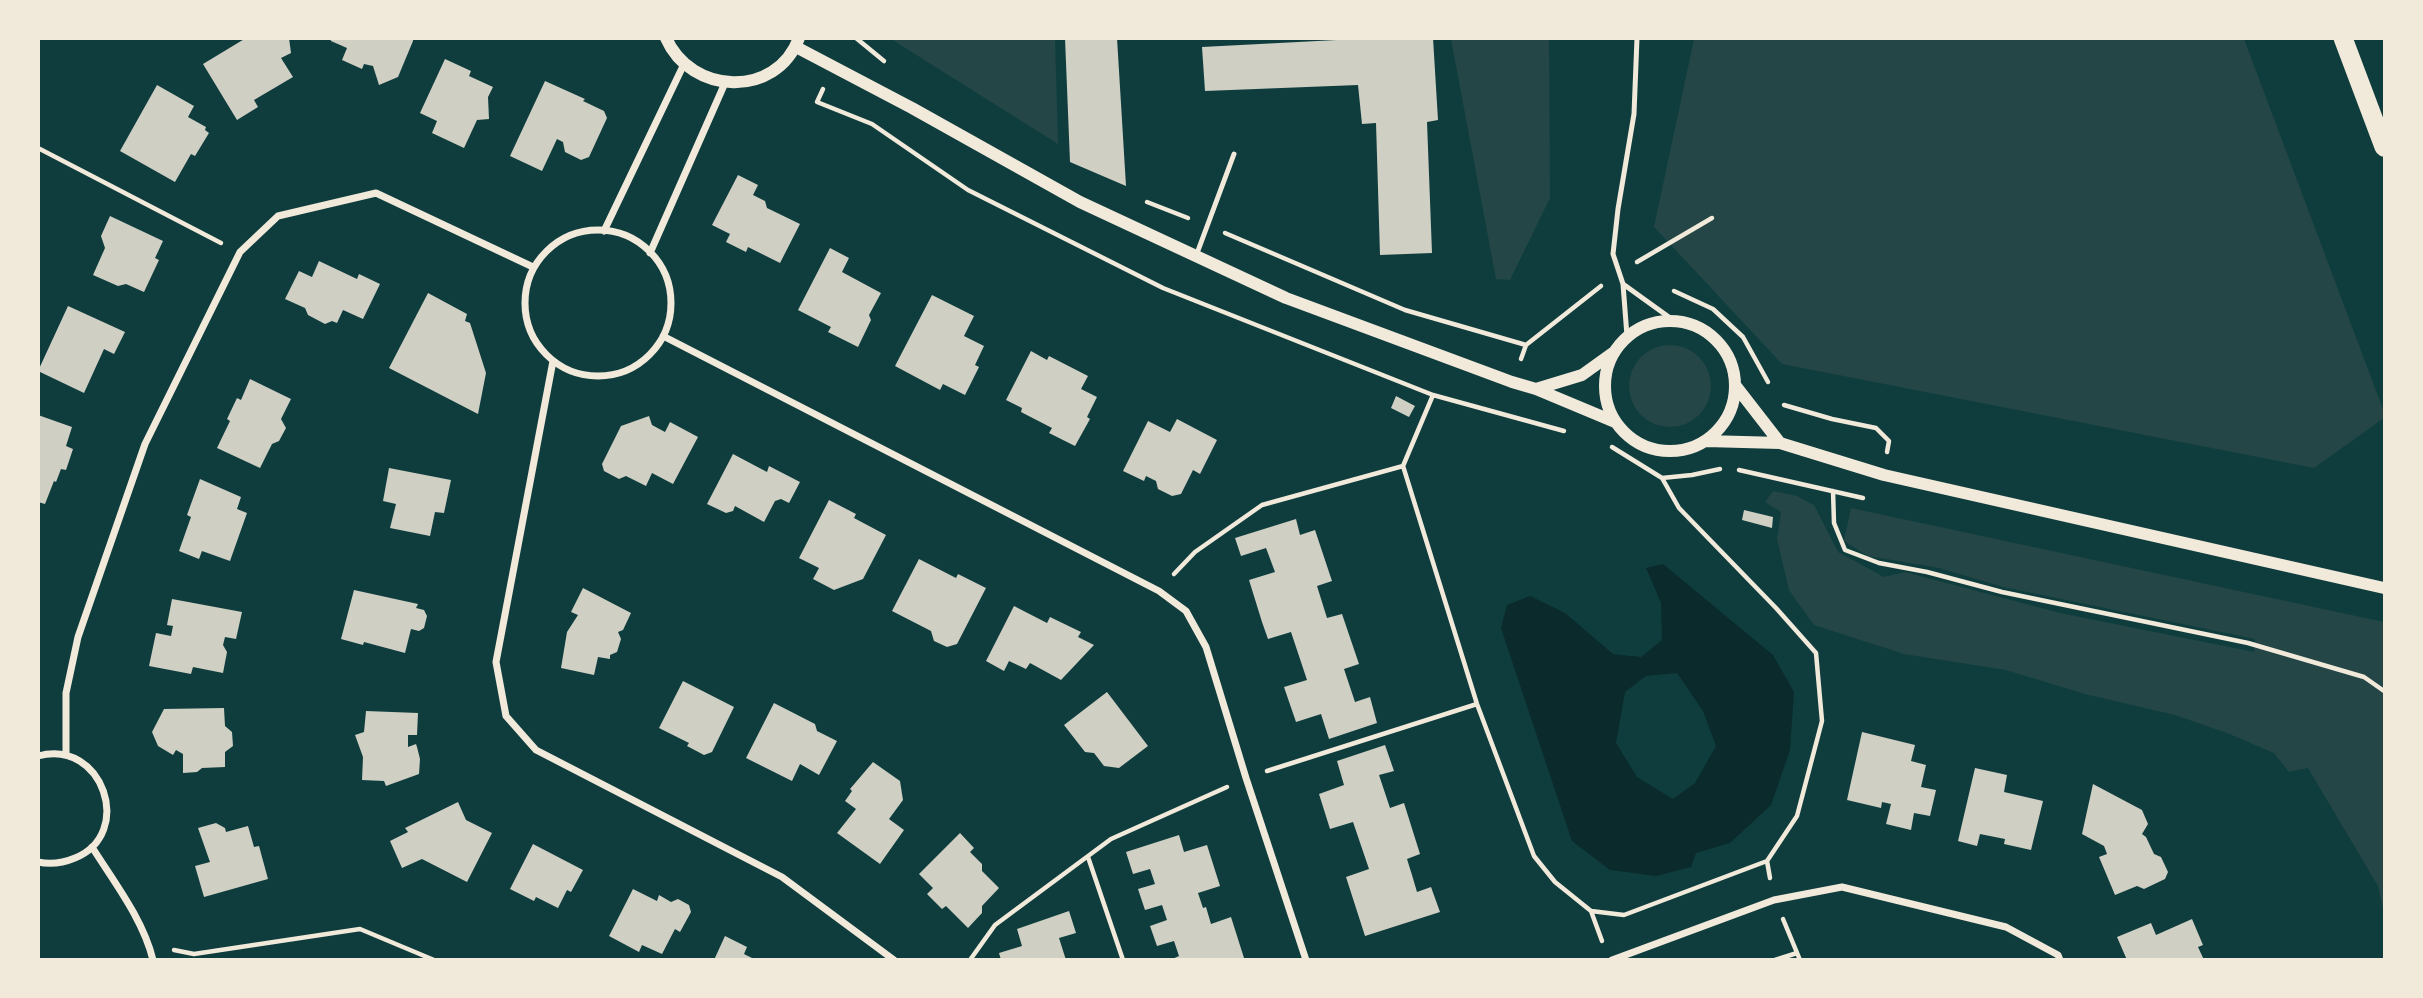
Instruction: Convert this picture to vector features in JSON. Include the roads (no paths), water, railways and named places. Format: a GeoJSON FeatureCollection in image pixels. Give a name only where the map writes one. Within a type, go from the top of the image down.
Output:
{"type":"FeatureCollection","features":[{"type":"Feature","properties":{"kind":"highway"},"geometry":{"type":"LineString","coordinates":[[2343,38],[2385,147]]}},
{"type":"Feature","properties":{"kind":"street"},"geometry":{"type":"LineString","coordinates":[[666,38],[684,64],[703,77],[725,83],[746,82],[766,75],[783,63],[797,43],[835,67],[1080,202],[1286,298],[1536,389],[1615,422]]}},
{"type":"Feature","properties":{"kind":"street"},"geometry":{"type":"LineString","coordinates":[[604,231],[684,64]]}},
{"type":"Feature","properties":{"kind":"street"},"geometry":{"type":"LineString","coordinates":[[650,253],[725,83]]}},
{"type":"Feature","properties":{"kind":"street"},"geometry":{"type":"LineString","coordinates":[[66,755],[66,693],[82,624],[145,444],[240,252],[278,216],[376,193],[533,267]]}},
{"type":"Feature","properties":{"kind":"street"},"geometry":{"type":"LineString","coordinates":[[591,230],[616,232],[642,244],[650,253],[659,262],[669,286],[670,312],[663,336],[646,358],[625,371],[600,376],[575,373],[552,361],[534,341],[526,317],[525,292],[533,267],[546,251],[566,236],[591,230]]}},
{"type":"Feature","properties":{"kind":"street"},"geometry":{"type":"LineString","coordinates":[[1536,389],[1582,375],[1640,327],[1673,320],[1692,324],[1709,334],[1723,348],[1732,366],[1735,385],[1732,407],[1722,426],[1706,441],[1687,449],[1666,452],[1646,448],[1628,437],[1615,422],[1607,405],[1604,386],[1614,351]]}},
{"type":"Feature","properties":{"kind":"street"},"geometry":{"type":"LineString","coordinates":[[663,336],[1159,591],[1186,611],[1206,647],[1306,960]]}},
{"type":"Feature","properties":{"kind":"street"},"geometry":{"type":"LineString","coordinates":[[552,361],[496,662],[506,716],[536,750],[782,877],[894,960]]}},
{"type":"Feature","properties":{"kind":"street"},"geometry":{"type":"LineString","coordinates":[[1735,385],[1780,443]]}},
{"type":"Feature","properties":{"kind":"street"},"geometry":{"type":"LineString","coordinates":[[1706,441],[1780,443],[1884,475],[2385,588]]}},
{"type":"Feature","properties":{"kind":"street"},"geometry":{"type":"LineString","coordinates":[[38,756],[47,753],[80,760],[94,772],[104,789],[107,813],[103,831],[82,856],[64,863],[38,862]]}},
{"type":"Feature","properties":{"kind":"street"},"geometry":{"type":"LineString","coordinates":[[92,847],[130,910],[149,946],[153,960]]}},
{"type":"Feature","properties":{"kind":"street"},"geometry":{"type":"LineString","coordinates":[[1612,960],[1774,900],[1842,887],[2006,927],[2058,956],[2060,960]]}},
{"type":"Feature","properties":{"kind":"lane"},"geometry":{"type":"LineString","coordinates":[[1627,337],[1623,284],[1613,254],[1634,114],[1637,38]]}},
{"type":"Feature","properties":{"kind":"lane"},"geometry":{"type":"LineString","coordinates":[[1196,256],[1234,154]]}},
{"type":"Feature","properties":{"kind":"lane"},"geometry":{"type":"LineString","coordinates":[[1623,284],[1673,320]]}}]}
